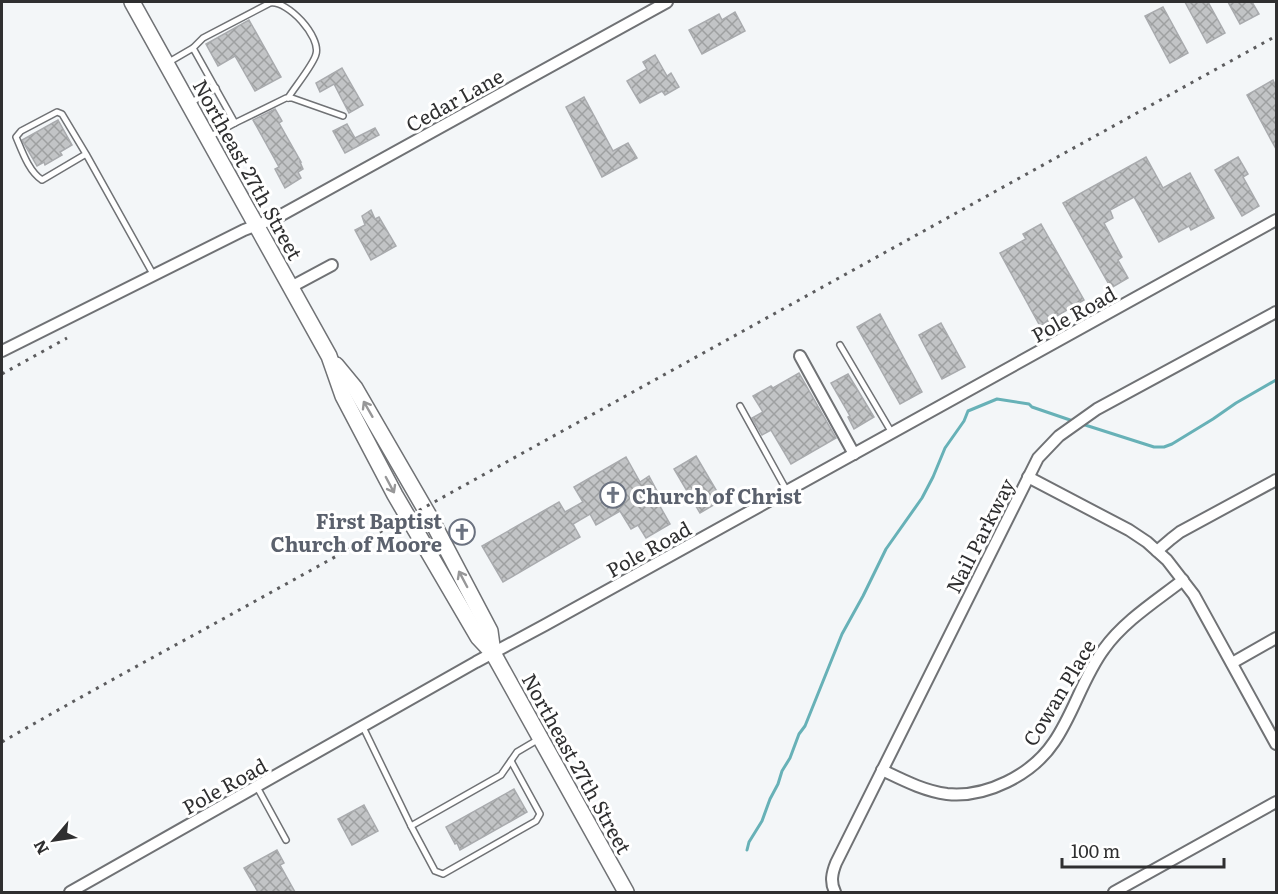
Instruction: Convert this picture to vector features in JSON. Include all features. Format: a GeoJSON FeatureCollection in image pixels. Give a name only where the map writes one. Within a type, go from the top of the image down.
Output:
{"type":"FeatureCollection","features":[{"type":"Feature","properties":{"kind":"main road","name":"Northeast 27th Street"},"geometry":{"type":"LineString","coordinates":[[132,2],[329,356],[355,388],[432,521],[490,631],[493,653],[626,892]]}},
{"type":"Feature","properties":{"kind":"street","name":"Cedar Lane"},"geometry":{"type":"LineString","coordinates":[[2,351],[153,274],[244,230],[276,218],[668,2]]}},
{"type":"Feature","properties":{"kind":"street","name":"Pole Road"},"geometry":{"type":"LineString","coordinates":[[70,892],[476,662],[1276,220]]}},
{"type":"Feature","properties":{"kind":"street"},"geometry":{"type":"LineString","coordinates":[[291,287],[332,265]]}},
{"type":"Feature","properties":{"kind":"street","name":"Nail Parkway"},"geometry":{"type":"LineString","coordinates":[[833,887],[832,876],[836,863],[1038,458],[1059,436],[1097,409],[1276,312]]}},
{"type":"Feature","properties":{"kind":"street"},"geometry":{"type":"LineString","coordinates":[[800,356],[854,454]]}},
{"type":"Feature","properties":{"kind":"street"},"geometry":{"type":"LineString","coordinates":[[1028,477],[1129,531],[1147,542],[1167,560],[1194,595],[1276,744]]}},
{"type":"Feature","properties":{"kind":"street"},"geometry":{"type":"LineString","coordinates":[[1157,551],[1180,532],[1276,480]]}},
{"type":"Feature","properties":{"kind":"street","name":"Cowan Place"},"geometry":{"type":"LineString","coordinates":[[882,770],[920,787],[948,794],[977,792],[1017,777],[1037,762],[1055,741],[1102,652],[1112,638],[1183,580]]}},
{"type":"Feature","properties":{"kind":"street"},"geometry":{"type":"LineString","coordinates":[[1232,663],[1276,638]]}},
{"type":"Feature","properties":{"kind":"street"},"geometry":{"type":"LineString","coordinates":[[1114,892],[1276,802]]}},
{"type":"Feature","properties":{"kind":"lane"},"geometry":{"type":"LineString","coordinates":[[166,63],[193,48],[203,38],[275,2],[283,5],[302,20],[315,43],[317,52],[288,98]]}},
{"type":"Feature","properties":{"kind":"lane"},"geometry":{"type":"LineString","coordinates":[[193,48],[235,123]]}},
{"type":"Feature","properties":{"kind":"lane"},"geometry":{"type":"LineString","coordinates":[[189,103],[216,88]]}},
{"type":"Feature","properties":{"kind":"lane"},"geometry":{"type":"LineString","coordinates":[[208,138],[284,98],[298,100],[343,116]]}},
{"type":"Feature","properties":{"kind":"lane"},"geometry":{"type":"LineString","coordinates":[[86,154],[42,180],[28,163],[16,137],[21,131],[57,112],[63,114],[86,154],[153,274]]}},
{"type":"Feature","properties":{"kind":"lane"},"geometry":{"type":"LineString","coordinates":[[840,345],[892,433]]}},
{"type":"Feature","properties":{"kind":"lane"},"geometry":{"type":"LineString","coordinates":[[740,406],[787,491]]}},
{"type":"Feature","properties":{"kind":"lane"},"geometry":{"type":"LineString","coordinates":[[363,727],[435,872],[443,874],[536,821],[540,814],[511,761]]}},
{"type":"Feature","properties":{"kind":"lane"},"geometry":{"type":"LineString","coordinates":[[411,826],[501,775],[517,752],[540,738]]}},
{"type":"Feature","properties":{"kind":"lane"},"geometry":{"type":"LineString","coordinates":[[256,787],[286,840]]}},
{"type":"Feature","properties":{"kind":"building"},"geometry":{"type":"Polygon","coordinates":[[[1185,2],[1208,2],[1225,33],[1207,43],[1185,2]]]}},
{"type":"Feature","properties":{"kind":"building"},"geometry":{"type":"Polygon","coordinates":[[[1228,2],[1252,2],[1259,14],[1240,24],[1228,2]]]}},
{"type":"Feature","properties":{"kind":"building"},"geometry":{"type":"Polygon","coordinates":[[[1163,7],[1188,53],[1170,63],[1145,16],[1163,7]]]}},
{"type":"Feature","properties":{"kind":"building"},"geometry":{"type":"Polygon","coordinates":[[[735,12],[745,31],[702,54],[689,30],[719,14],[722,20],[735,12]]]}},
{"type":"Feature","properties":{"kind":"building"},"geometry":{"type":"Polygon","coordinates":[[[249,20],[281,77],[255,91],[235,56],[218,66],[206,44],[249,20]]]}},
{"type":"Feature","properties":{"kind":"building"},"geometry":{"type":"Polygon","coordinates":[[[655,55],[667,76],[671,73],[679,87],[665,95],[662,91],[640,103],[627,81],[647,69],[643,62],[655,55]]]}},
{"type":"Feature","properties":{"kind":"building"},"geometry":{"type":"Polygon","coordinates":[[[342,68],[363,105],[349,113],[334,84],[320,92],[316,83],[342,68]]]}},
{"type":"Feature","properties":{"kind":"building"},"geometry":{"type":"Polygon","coordinates":[[[1273,80],[1276,87],[1276,149],[1247,95],[1273,80]]]}},
{"type":"Feature","properties":{"kind":"building"},"geometry":{"type":"Polygon","coordinates":[[[584,97],[613,151],[628,143],[637,158],[602,177],[566,107],[584,97]]]}},
{"type":"Feature","properties":{"kind":"building"},"geometry":{"type":"Polygon","coordinates":[[[275,109],[282,121],[279,123],[303,169],[298,172],[301,178],[285,188],[275,169],[279,167],[253,120],[275,109]]]}},
{"type":"Feature","properties":{"kind":"building"},"geometry":{"type":"Polygon","coordinates":[[[58,120],[72,145],[60,152],[62,155],[45,165],[44,162],[37,166],[22,140],[58,120]]]}},
{"type":"Feature","properties":{"kind":"building"},"geometry":{"type":"Polygon","coordinates":[[[347,124],[355,138],[375,128],[379,135],[345,153],[333,131],[347,124]]]}},
{"type":"Feature","properties":{"kind":"building"},"geometry":{"type":"Polygon","coordinates":[[[1146,157],[1163,188],[1190,173],[1214,218],[1191,230],[1189,226],[1159,242],[1134,197],[1110,210],[1113,218],[1104,223],[1122,257],[1118,260],[1128,278],[1111,288],[1063,203],[1146,157]]]}},
{"type":"Feature","properties":{"kind":"building"},"geometry":{"type":"Polygon","coordinates":[[[1238,157],[1248,174],[1243,177],[1259,206],[1242,216],[1215,170],[1238,157]]]}},
{"type":"Feature","properties":{"kind":"building"},"geometry":{"type":"Polygon","coordinates":[[[371,210],[375,219],[379,217],[396,246],[371,260],[355,230],[365,225],[362,216],[371,210]]]}},
{"type":"Feature","properties":{"kind":"building"},"geometry":{"type":"Polygon","coordinates":[[[1041,224],[1084,300],[1040,326],[1000,253],[1026,239],[1023,234],[1041,224]]]}},
{"type":"Feature","properties":{"kind":"building"},"geometry":{"type":"Polygon","coordinates":[[[880,314],[922,392],[900,404],[857,327],[880,314]]]}},
{"type":"Feature","properties":{"kind":"building"},"geometry":{"type":"Polygon","coordinates":[[[941,323],[965,367],[942,379],[919,335],[941,323]]]}},
{"type":"Feature","properties":{"kind":"building"},"geometry":{"type":"Polygon","coordinates":[[[799,373],[836,438],[791,464],[771,430],[762,435],[752,418],[763,412],[753,396],[799,373]]]}},
{"type":"Feature","properties":{"kind":"building"},"geometry":{"type":"Polygon","coordinates":[[[848,374],[874,417],[854,429],[848,417],[850,416],[831,383],[848,374]]]}},
{"type":"Feature","properties":{"kind":"building"},"geometry":{"type":"Polygon","coordinates":[[[696,456],[722,500],[700,513],[674,469],[696,456]]]}},
{"type":"Feature","properties":{"kind":"building"},"geometry":{"type":"Polygon","coordinates":[[[626,457],[640,482],[649,476],[657,491],[653,494],[670,524],[646,538],[638,525],[631,529],[620,511],[596,525],[590,514],[573,524],[580,537],[503,582],[482,546],[559,502],[565,512],[583,502],[574,487],[626,457]]]}},
{"type":"Feature","properties":{"kind":"building"},"geometry":{"type":"Polygon","coordinates":[[[514,789],[527,812],[460,850],[446,827],[514,789]]]}},
{"type":"Feature","properties":{"kind":"building"},"geometry":{"type":"Polygon","coordinates":[[[364,805],[378,831],[352,845],[338,819],[364,805]]]}},
{"type":"Feature","properties":{"kind":"building"},"geometry":{"type":"Polygon","coordinates":[[[277,850],[284,863],[280,865],[295,892],[258,892],[244,868],[277,850]]]}},
{"type":"Feature","properties":{"kind":"waterway"},"geometry":{"type":"LineString","coordinates":[[1082,424],[1154,447],[1164,447],[1276,380]]}},
{"type":"Feature","properties":{"kind":"waterway"},"geometry":{"type":"LineString","coordinates":[[747,850],[749,842],[762,821],[799,734],[805,726],[842,634],[886,549],[922,498],[945,448],[964,421],[968,411],[997,399],[1029,404],[1073,421]]}},
{"type":"Feature","properties":{"kind":"railway"},"geometry":{"type":"LineString","coordinates":[[2,742],[1276,36]]}},
{"type":"Feature","properties":{"kind":"railway"},"geometry":{"type":"LineString","coordinates":[[2,374],[67,338]]}},
{"type":"Feature","properties":{"kind":"place","name":"Church of Christ"},"geometry":{"type":"Point","coordinates":[613,495]}},
{"type":"Feature","properties":{"kind":"place","name":"First Baptist Church of Moore"},"geometry":{"type":"Point","coordinates":[462,532]}}]}
